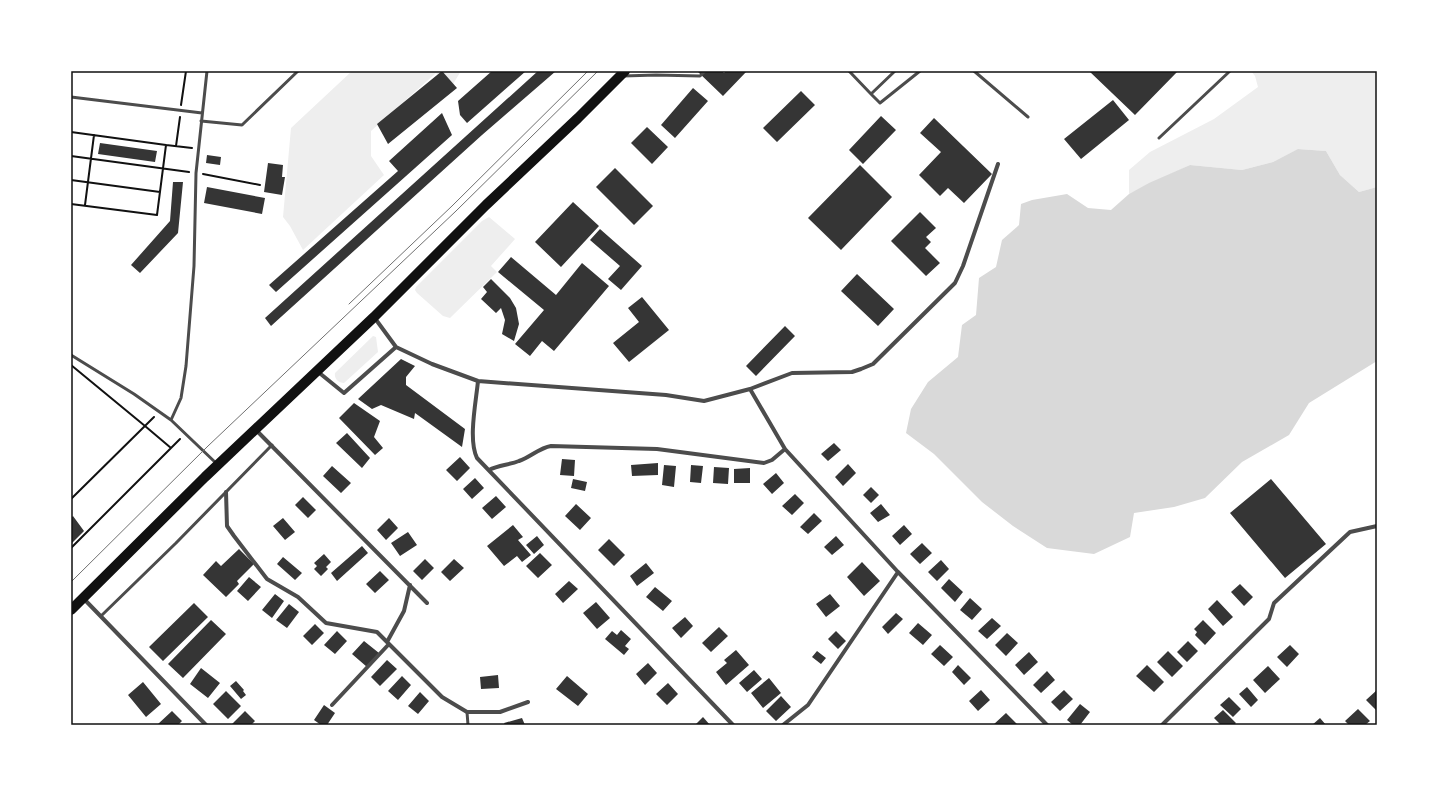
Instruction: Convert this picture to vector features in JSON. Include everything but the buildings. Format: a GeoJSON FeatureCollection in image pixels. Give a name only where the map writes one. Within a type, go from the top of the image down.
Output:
{"type":"FeatureCollection","features":[{"type":"Feature","properties":{"kind":"main road"},"geometry":{"type":"LineString","coordinates":[[71,610],[256,429],[374,317],[486,205],[622,74]]}},
{"type":"Feature","properties":{"kind":"street"},"geometry":{"type":"LineString","coordinates":[[374,317],[396,347],[432,364],[478,382],[666,395],[704,401],[750,389],[792,373],[852,372],[873,364],[955,283],[963,266],[998,164]]}},
{"type":"Feature","properties":{"kind":"street"},"geometry":{"type":"LineString","coordinates":[[317,371],[344,393],[396,347]]}},
{"type":"Feature","properties":{"kind":"street"},"geometry":{"type":"LineString","coordinates":[[478,382],[473,430],[473,447],[477,458],[733,725]]}},
{"type":"Feature","properties":{"kind":"street"},"geometry":{"type":"LineString","coordinates":[[750,389],[785,449],[898,572],[1047,725]]}},
{"type":"Feature","properties":{"kind":"street"},"geometry":{"type":"LineString","coordinates":[[256,429],[427,603]]}},
{"type":"Feature","properties":{"kind":"street"},"geometry":{"type":"LineString","coordinates":[[488,470],[496,466],[517,462],[528,458],[544,447],[551,446],[657,449],[764,463],[772,460],[785,449]]}},
{"type":"Feature","properties":{"kind":"street"},"geometry":{"type":"LineString","coordinates":[[226,492],[227,526],[267,579],[298,597],[326,623],[377,632],[442,697],[467,712],[500,712],[528,702]]}},
{"type":"Feature","properties":{"kind":"street"},"geometry":{"type":"LineString","coordinates":[[1162,725],[1269,619],[1274,602],[1350,532],[1377,526]]}},
{"type":"Feature","properties":{"kind":"street"},"geometry":{"type":"LineString","coordinates":[[784,725],[808,704],[898,572]]}},
{"type":"Feature","properties":{"kind":"street"},"geometry":{"type":"LineString","coordinates":[[332,705],[388,643],[404,611],[410,585]]}},
{"type":"Feature","properties":{"kind":"street"},"geometry":{"type":"LineString","coordinates":[[84,598],[206,725]]}},
{"type":"Feature","properties":{"kind":"lane"},"geometry":{"type":"LineString","coordinates":[[171,420],[181,398],[186,366],[194,266],[196,173],[200,121],[207,71]]}},
{"type":"Feature","properties":{"kind":"lane"},"geometry":{"type":"LineString","coordinates":[[200,121],[242,125],[298,71]]}},
{"type":"Feature","properties":{"kind":"lane"},"geometry":{"type":"LineString","coordinates":[[622,74],[700,76],[705,71]]}},
{"type":"Feature","properties":{"kind":"lane"},"geometry":{"type":"LineString","coordinates":[[849,71],[880,103],[920,71]]}},
{"type":"Feature","properties":{"kind":"lane"},"geometry":{"type":"LineString","coordinates":[[887,71],[891,75]]}},
{"type":"Feature","properties":{"kind":"lane"},"geometry":{"type":"LineString","coordinates":[[871,94],[895,71]]}},
{"type":"Feature","properties":{"kind":"lane"},"geometry":{"type":"LineString","coordinates":[[974,71],[1028,117]]}},
{"type":"Feature","properties":{"kind":"lane"},"geometry":{"type":"LineString","coordinates":[[1159,138],[1230,71]]}},
{"type":"Feature","properties":{"kind":"lane"},"geometry":{"type":"LineString","coordinates":[[71,97],[202,113]]}},
{"type":"Feature","properties":{"kind":"lane"},"geometry":{"type":"LineString","coordinates":[[71,355],[134,394],[171,420],[218,466]]}},
{"type":"Feature","properties":{"kind":"lane"},"geometry":{"type":"LineString","coordinates":[[101,616],[176,544],[272,445]]}},
{"type":"Feature","properties":{"kind":"lane"},"geometry":{"type":"LineString","coordinates":[[467,712],[468,725]]}},
{"type":"Feature","properties":{"kind":"path"},"geometry":{"type":"LineString","coordinates":[[71,132],[198,148]]}},
{"type":"Feature","properties":{"kind":"path"},"geometry":{"type":"LineString","coordinates":[[85,206],[94,135]]}},
{"type":"Feature","properties":{"kind":"path"},"geometry":{"type":"LineString","coordinates":[[71,204],[158,215],[166,145]]}},
{"type":"Feature","properties":{"kind":"path"},"geometry":{"type":"LineString","coordinates":[[71,156],[196,173],[260,185]]}},
{"type":"Feature","properties":{"kind":"path"},"geometry":{"type":"LineString","coordinates":[[71,180],[160,192]]}},
{"type":"Feature","properties":{"kind":"path"},"geometry":{"type":"LineString","coordinates":[[71,365],[171,448]]}},
{"type":"Feature","properties":{"kind":"path"},"geometry":{"type":"LineString","coordinates":[[71,499],[159,412]]}},
{"type":"Feature","properties":{"kind":"path"},"geometry":{"type":"LineString","coordinates":[[71,548],[185,434]]}},
{"type":"Feature","properties":{"kind":"shaded area"},"geometry":{"type":"Polygon","coordinates":[[[352,71],[461,71],[450,89],[436,73],[371,131],[371,156],[384,175],[303,250],[290,226],[283,217],[291,128],[352,71]]]}},
{"type":"Feature","properties":{"kind":"shaded area"},"geometry":{"type":"Polygon","coordinates":[[[1251,71],[1377,71],[1377,187],[1359,192],[1340,175],[1326,151],[1299,149],[1273,162],[1242,170],[1190,165],[1129,194],[1129,170],[1150,152],[1214,119],[1258,87],[1255,76],[1251,71]]]}},
{"type":"Feature","properties":{"kind":"shaded area"},"geometry":{"type":"Polygon","coordinates":[[[1298,149],[1326,151],[1340,175],[1359,192],[1377,187],[1377,361],[1309,403],[1289,435],[1242,462],[1205,498],[1174,507],[1134,513],[1130,537],[1094,554],[1047,548],[1013,526],[982,502],[934,454],[906,433],[911,409],[928,382],[958,357],[962,325],[976,315],[979,278],[996,267],[1002,240],[1019,225],[1021,204],[1032,200],[1067,194],[1088,208],[1111,210],[1129,194],[1149,183],[1190,165],[1242,170],[1273,162],[1298,149]]]}},
{"type":"Feature","properties":{"kind":"shaded area"},"geometry":{"type":"Polygon","coordinates":[[[489,217],[515,239],[491,266],[497,272],[450,318],[443,316],[417,293],[415,290],[416,287],[482,221],[489,217]]]}},
{"type":"Feature","properties":{"kind":"shaded area"},"geometry":{"type":"Polygon","coordinates":[[[373,336],[376,337],[378,352],[344,383],[338,381],[335,377],[335,373],[373,336]]]}},
{"type":"Feature","properties":{"kind":"tram line"},"geometry":{"type":"LineString","coordinates":[[349,304],[452,206],[588,71]]}},
{"type":"Feature","properties":{"kind":"tram line"},"geometry":{"type":"LineString","coordinates":[[71,582],[208,446],[456,211],[598,71]]}}]}
